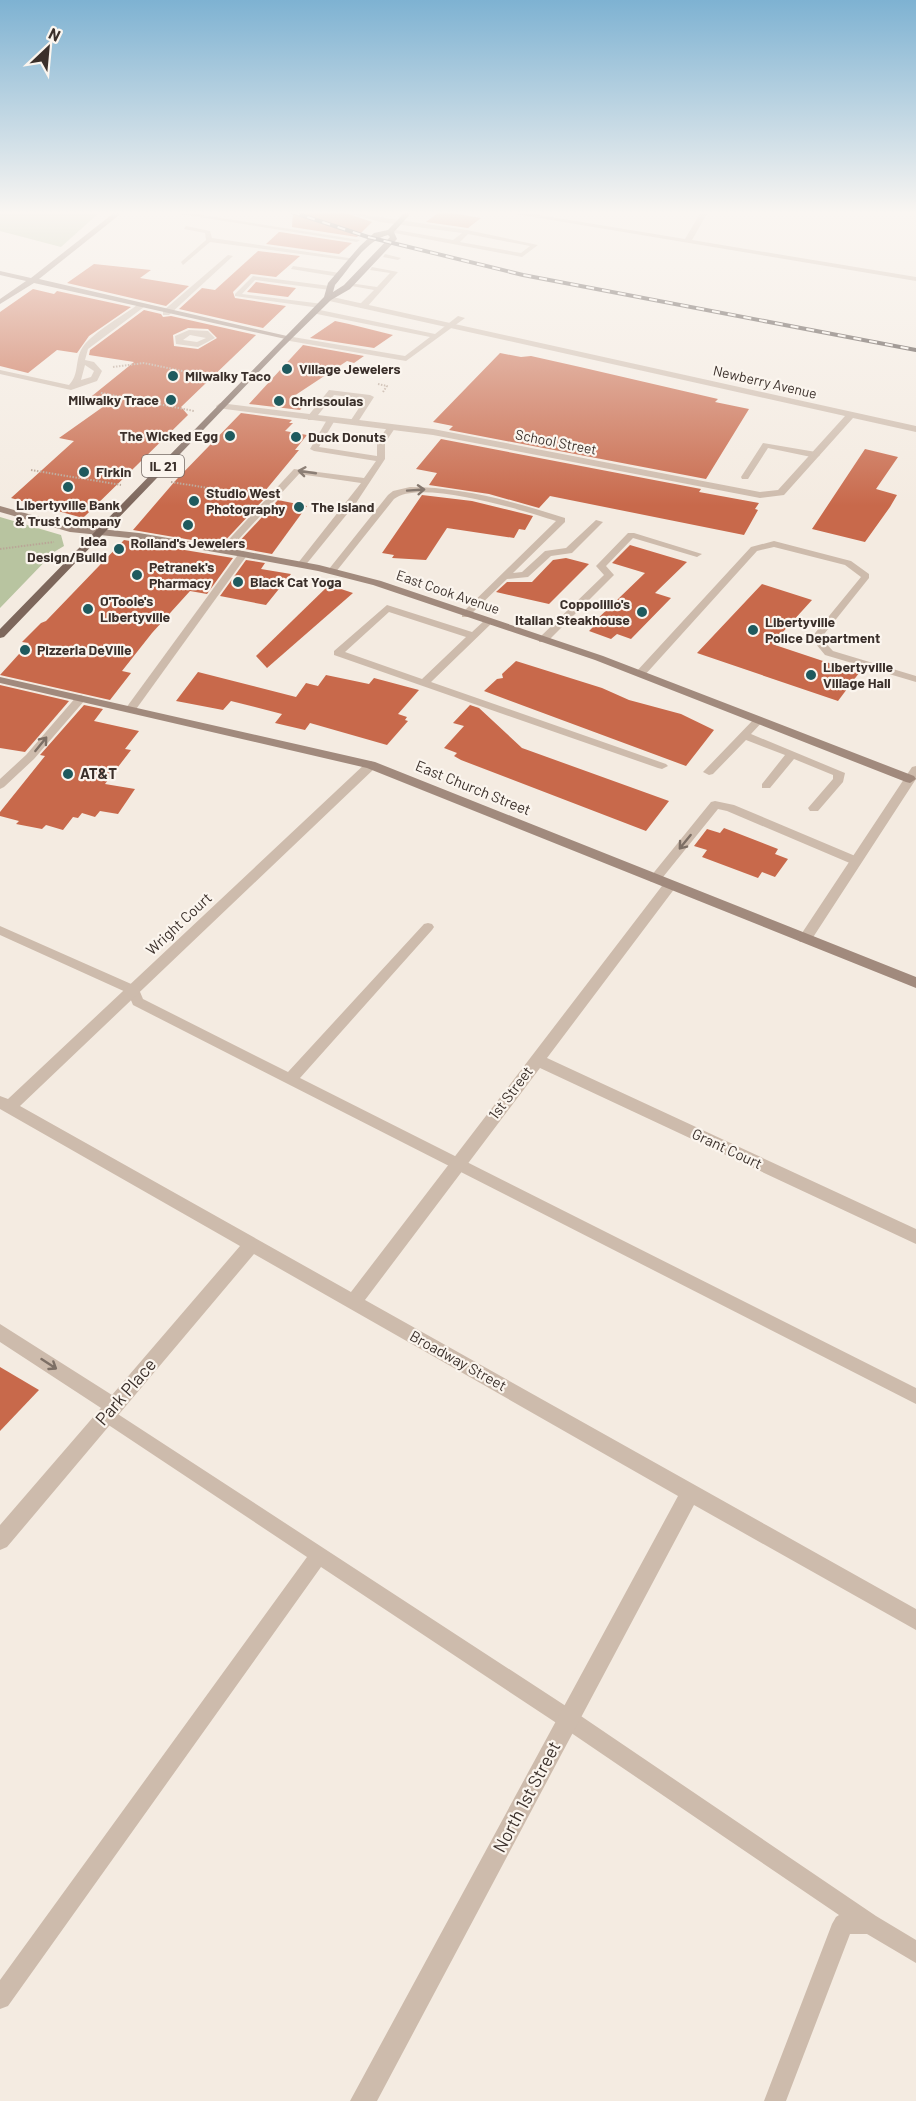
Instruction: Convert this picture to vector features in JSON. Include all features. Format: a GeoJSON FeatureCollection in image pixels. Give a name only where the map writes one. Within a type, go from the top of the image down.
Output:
{"type":"FeatureCollection","features":[{"type":"Feature","properties":{"kind":"main road","name":"IL 21"},"geometry":{"type":"LineString","coordinates":[[0,635],[315,310]]}},
{"type":"Feature","properties":{"kind":"street"},"geometry":{"type":"LineString","coordinates":[[153,310],[287,338]]}},
{"type":"Feature","properties":{"kind":"street","name":"Newberry Avenue"},"geometry":{"type":"LineString","coordinates":[[382,310],[916,429]]}},
{"type":"Feature","properties":{"kind":"street"},"geometry":{"type":"LineString","coordinates":[[201,332],[212,323]]}},
{"type":"Feature","properties":{"kind":"street","name":"School Street"},"geometry":{"type":"LineString","coordinates":[[220,406],[433,432],[760,495],[781,493],[851,415]]}},
{"type":"Feature","properties":{"kind":"street","name":"East Cook Avenue"},"geometry":{"type":"LineString","coordinates":[[0,509],[70,529],[301,564],[377,583],[640,674],[914,777]]}},
{"type":"Feature","properties":{"kind":"street","name":"East Church Street"},"geometry":{"type":"LineString","coordinates":[[0,680],[371,765],[916,983]]}},
{"type":"Feature","properties":{"kind":"street","name":"Wright Court"},"geometry":{"type":"LineString","coordinates":[[5,1104],[133,990],[371,765]]}},
{"type":"Feature","properties":{"kind":"street"},"geometry":{"type":"LineString","coordinates":[[805,939],[914,777]]}},
{"type":"Feature","properties":{"kind":"street","name":"1st Street"},"geometry":{"type":"LineString","coordinates":[[353,1302],[537,1060],[663,882]]}},
{"type":"Feature","properties":{"kind":"street","name":"Grant Court"},"geometry":{"type":"LineString","coordinates":[[537,1060],[916,1237]]}},
{"type":"Feature","properties":{"kind":"street","name":"Broadway Street"},"geometry":{"type":"LineString","coordinates":[[5,1104],[916,1620]]}},
{"type":"Feature","properties":{"kind":"street","name":"Park Place"},"geometry":{"type":"LineString","coordinates":[[0,1540],[252,1245]]}},
{"type":"Feature","properties":{"kind":"street"},"geometry":{"type":"LineString","coordinates":[[0,1332],[111,1410]]}},
{"type":"Feature","properties":{"kind":"street","name":"North 1st Street"},"geometry":{"type":"LineString","coordinates":[[363,2101],[691,1492]]}},
{"type":"Feature","properties":{"kind":"lane"},"geometry":{"type":"LineString","coordinates":[[77,384],[82,352],[88,344],[136,310]]}},
{"type":"Feature","properties":{"kind":"lane"},"geometry":{"type":"LineString","coordinates":[[166,313],[169,310]]}},
{"type":"Feature","properties":{"kind":"lane"},"geometry":{"type":"LineString","coordinates":[[326,310],[435,336]]}},
{"type":"Feature","properties":{"kind":"lane"},"geometry":{"type":"LineString","coordinates":[[287,338],[406,359],[461,318]]}},
{"type":"Feature","properties":{"kind":"lane"},"geometry":{"type":"LineString","coordinates":[[0,372],[71,388],[94,379],[98,371],[91,364],[80,361]]}},
{"type":"Feature","properties":{"kind":"lane"},"geometry":{"type":"LineString","coordinates":[[311,418],[332,392],[370,397],[352,423]]}},
{"type":"Feature","properties":{"kind":"lane"},"geometry":{"type":"LineString","coordinates":[[331,420],[314,449],[381,459]]}},
{"type":"Feature","properties":{"kind":"lane"},"geometry":{"type":"LineString","coordinates":[[301,564],[353,501],[381,459],[381,443],[391,428]]}},
{"type":"Feature","properties":{"kind":"lane"},"geometry":{"type":"LineString","coordinates":[[745,477],[766,445],[777,445],[816,455]]}},
{"type":"Feature","properties":{"kind":"lane"},"geometry":{"type":"LineString","coordinates":[[224,551],[297,471],[365,481]]}},
{"type":"Feature","properties":{"kind":"lane"},"geometry":{"type":"LineString","coordinates":[[332,571],[395,494],[417,487],[522,507],[562,520],[465,615]]}},
{"type":"Feature","properties":{"kind":"lane"},"geometry":{"type":"LineString","coordinates":[[503,577],[525,575],[548,553],[569,551],[599,522]]}},
{"type":"Feature","properties":{"kind":"lane"},"geometry":{"type":"LineString","coordinates":[[543,640],[609,575],[601,566],[631,535],[697,554]]}},
{"type":"Feature","properties":{"kind":"lane"},"geometry":{"type":"LineString","coordinates":[[640,674],[753,549],[774,544],[848,563],[866,576],[816,638],[829,653],[916,679]]}},
{"type":"Feature","properties":{"kind":"lane"},"geometry":{"type":"LineString","coordinates":[[130,710],[243,554]]}},
{"type":"Feature","properties":{"kind":"lane"},"geometry":{"type":"LineString","coordinates":[[473,636],[387,608],[338,653],[662,766]]}},
{"type":"Feature","properties":{"kind":"lane"},"geometry":{"type":"LineString","coordinates":[[424,683],[488,622]]}},
{"type":"Feature","properties":{"kind":"lane"},"geometry":{"type":"LineString","coordinates":[[0,785],[30,757],[81,698]]}},
{"type":"Feature","properties":{"kind":"lane"},"geometry":{"type":"LineString","coordinates":[[709,772],[759,720]]}},
{"type":"Feature","properties":{"kind":"lane"},"geometry":{"type":"LineString","coordinates":[[744,735],[839,773],[839,780],[814,808]]}},
{"type":"Feature","properties":{"kind":"lane"},"geometry":{"type":"LineString","coordinates":[[766,786],[792,754]]}},
{"type":"Feature","properties":{"kind":"lane"},"geometry":{"type":"LineString","coordinates":[[663,882],[715,805],[730,808],[856,861]]}},
{"type":"Feature","properties":{"kind":"lane"},"geometry":{"type":"LineString","coordinates":[[290,1079],[428,927]]}},
{"type":"Feature","properties":{"kind":"lane"},"geometry":{"type":"LineString","coordinates":[[0,930],[133,990],[138,1002],[916,1396]]}},
{"type":"Feature","properties":{"kind":"lane"},"geometry":{"type":"LineString","coordinates":[[111,1410],[319,1555],[568,1719],[869,1923],[916,1952]]}},
{"type":"Feature","properties":{"kind":"lane"},"geometry":{"type":"LineString","coordinates":[[0,1998],[319,1555]]}},
{"type":"Feature","properties":{"kind":"lane"},"geometry":{"type":"LineString","coordinates":[[775,2101],[843,1923],[869,1923]]}},
{"type":"Feature","properties":{"kind":"path"},"geometry":{"type":"LineString","coordinates":[[110,368],[144,363],[225,380]]}},
{"type":"Feature","properties":{"kind":"path"},"geometry":{"type":"LineString","coordinates":[[94,392],[194,411]]}},
{"type":"Feature","properties":{"kind":"path"},"geometry":{"type":"LineString","coordinates":[[32,470],[121,485]]}},
{"type":"Feature","properties":{"kind":"path"},"geometry":{"type":"LineString","coordinates":[[170,482],[271,499]]}},
{"type":"Feature","properties":{"kind":"path"},"geometry":{"type":"LineString","coordinates":[[0,549],[54,542]]}},
{"type":"Feature","properties":{"kind":"green space"},"geometry":{"type":"Polygon","coordinates":[[[0,517],[61,535],[64,546],[54,552],[0,608],[0,517]]]}},
{"type":"Feature","properties":{"kind":"building"},"geometry":{"type":"Polygon","coordinates":[[[3,310],[127,310],[89,336],[77,353],[57,350],[28,373],[0,366],[0,312],[3,310]]]}},
{"type":"Feature","properties":{"kind":"building"},"geometry":{"type":"Polygon","coordinates":[[[144,310],[161,314],[163,317],[171,316],[256,335],[181,407],[188,415],[83,518],[11,498],[74,441],[59,438],[107,404],[87,400],[134,362],[89,355],[90,350],[144,310]],[[188,328],[173,335],[174,346],[198,349],[217,338],[208,329],[188,328]]]}},
{"type":"Feature","properties":{"kind":"building"},"geometry":{"type":"Polygon","coordinates":[[[184,310],[282,310],[263,328],[184,310]]]}},
{"type":"Feature","properties":{"kind":"building"},"geometry":{"type":"Polygon","coordinates":[[[335,321],[393,335],[374,348],[310,338],[335,321]]]}},
{"type":"Feature","properties":{"kind":"building"},"geometry":{"type":"Polygon","coordinates":[[[303,345],[364,356],[354,363],[347,361],[291,398],[309,400],[300,410],[249,404],[303,345]]]}},
{"type":"Feature","properties":{"kind":"building"},"geometry":{"type":"Polygon","coordinates":[[[500,353],[521,357],[531,356],[580,367],[718,399],[715,402],[749,409],[706,479],[449,430],[453,426],[433,422],[500,353]]]}},
{"type":"Feature","properties":{"kind":"building"},"geometry":{"type":"Polygon","coordinates":[[[241,413],[292,420],[289,423],[293,423],[285,431],[307,435],[295,450],[299,450],[260,497],[265,498],[221,545],[133,530],[176,480],[241,413]]]}},
{"type":"Feature","properties":{"kind":"building"},"geometry":{"type":"Polygon","coordinates":[[[441,439],[701,489],[699,492],[759,503],[755,509],[758,510],[744,535],[550,496],[539,508],[489,494],[429,485],[437,473],[416,469],[441,439]]]}},
{"type":"Feature","properties":{"kind":"building"},"geometry":{"type":"Polygon","coordinates":[[[865,449],[898,457],[876,489],[897,495],[890,507],[865,542],[812,529],[865,449]]]}},
{"type":"Feature","properties":{"kind":"building"},"geometry":{"type":"Polygon","coordinates":[[[422,495],[472,501],[533,516],[525,530],[519,529],[514,538],[447,528],[426,560],[392,558],[394,555],[382,553],[422,495]]]}},
{"type":"Feature","properties":{"kind":"building"},"geometry":{"type":"Polygon","coordinates":[[[278,500],[307,506],[272,554],[234,547],[278,500]]]}},
{"type":"Feature","properties":{"kind":"building"},"geometry":{"type":"Polygon","coordinates":[[[124,540],[233,558],[207,594],[190,591],[152,633],[122,671],[131,673],[110,700],[0,675],[29,643],[22,642],[46,621],[124,540]]]}},
{"type":"Feature","properties":{"kind":"building"},"geometry":{"type":"Polygon","coordinates":[[[630,545],[687,562],[655,593],[671,598],[631,639],[617,634],[611,639],[589,631],[594,626],[591,625],[645,573],[612,563],[630,545]]]}},
{"type":"Feature","properties":{"kind":"building"},"geometry":{"type":"Polygon","coordinates":[[[566,558],[589,564],[549,604],[496,592],[507,582],[532,582],[553,560],[566,558]]]}},
{"type":"Feature","properties":{"kind":"building"},"geometry":{"type":"Polygon","coordinates":[[[246,560],[265,563],[261,569],[291,574],[266,605],[220,596],[246,560]]]}},
{"type":"Feature","properties":{"kind":"building","name":"Libertyville Police Department"},"geometry":{"type":"Polygon","coordinates":[[[762,584],[812,600],[772,644],[859,673],[838,701],[697,653],[762,584]]]}},
{"type":"Feature","properties":{"kind":"building"},"geometry":{"type":"Polygon","coordinates":[[[329,585],[353,593],[267,668],[256,656],[329,585]]]}},
{"type":"Feature","properties":{"kind":"building"},"geometry":{"type":"Polygon","coordinates":[[[516,661],[602,688],[629,700],[681,714],[714,730],[686,766],[484,691],[497,679],[503,678],[502,674],[516,661]]]}},
{"type":"Feature","properties":{"kind":"building"},"geometry":{"type":"Polygon","coordinates":[[[198,672],[296,697],[306,683],[318,686],[326,675],[369,684],[374,678],[419,690],[398,714],[407,717],[405,720],[408,721],[387,745],[310,723],[305,730],[275,723],[282,714],[231,701],[223,710],[176,701],[198,672]]]}},
{"type":"Feature","properties":{"kind":"building"},"geometry":{"type":"Polygon","coordinates":[[[0,685],[69,701],[25,752],[0,748],[0,685]]]}},
{"type":"Feature","properties":{"kind":"building","name":"AT&T"},"geometry":{"type":"Polygon","coordinates":[[[84,705],[103,709],[94,721],[139,731],[125,749],[131,750],[105,784],[135,789],[118,814],[100,811],[95,817],[82,813],[78,818],[73,817],[63,830],[46,825],[42,829],[16,824],[19,821],[0,816],[0,812],[45,756],[40,755],[84,705]]]}},
{"type":"Feature","properties":{"kind":"building"},"geometry":{"type":"Polygon","coordinates":[[[470,705],[479,708],[522,748],[669,801],[646,831],[461,760],[454,756],[457,753],[444,748],[464,726],[453,723],[470,705]]]}},
{"type":"Feature","properties":{"kind":"building"},"geometry":{"type":"Polygon","coordinates":[[[724,828],[778,849],[775,854],[788,859],[775,877],[762,872],[758,878],[702,857],[707,850],[694,846],[707,829],[720,833],[724,828]]]}},
{"type":"Feature","properties":{"kind":"building"},"geometry":{"type":"Polygon","coordinates":[[[0,1367],[39,1390],[0,1431],[0,1367]]]}},
{"type":"Feature","properties":{"kind":"railway"},"geometry":{"type":"LineString","coordinates":[[707,310],[916,350]]}},
{"type":"Feature","properties":{"kind":"place","name":"Village Jewelers"},"geometry":{"type":"Point","coordinates":[287,369]}},
{"type":"Feature","properties":{"kind":"place","name":"Milwalky Taco"},"geometry":{"type":"Point","coordinates":[173,376]}},
{"type":"Feature","properties":{"kind":"place","name":"Milwalky Trace"},"geometry":{"type":"Point","coordinates":[171,400]}},
{"type":"Feature","properties":{"kind":"place","name":"Chrissoulas"},"geometry":{"type":"Point","coordinates":[279,401]}},
{"type":"Feature","properties":{"kind":"place","name":"The Wicked Egg"},"geometry":{"type":"Point","coordinates":[230,436]}},
{"type":"Feature","properties":{"kind":"place","name":"Duck Donuts"},"geometry":{"type":"Point","coordinates":[296,437]}},
{"type":"Feature","properties":{"kind":"place","name":"Firkin"},"geometry":{"type":"Point","coordinates":[84,472]}},
{"type":"Feature","properties":{"kind":"place","name":"Libertyville Bank & Trust Company"},"geometry":{"type":"Point","coordinates":[68,487]}},
{"type":"Feature","properties":{"kind":"place","name":"Studio West Photography"},"geometry":{"type":"Point","coordinates":[194,501]}},
{"type":"Feature","properties":{"kind":"place","name":"The Island"},"geometry":{"type":"Point","coordinates":[299,507]}},
{"type":"Feature","properties":{"kind":"place","name":"Rolland's Jewelers"},"geometry":{"type":"Point","coordinates":[188,525]}},
{"type":"Feature","properties":{"kind":"place","name":"Idea Design/Build"},"geometry":{"type":"Point","coordinates":[119,549]}},
{"type":"Feature","properties":{"kind":"place","name":"Petranek's Pharmacy"},"geometry":{"type":"Point","coordinates":[137,575]}},
{"type":"Feature","properties":{"kind":"place","name":"Black Cat Yoga"},"geometry":{"type":"Point","coordinates":[238,582]}},
{"type":"Feature","properties":{"kind":"place","name":"O'Toole's Libertyville"},"geometry":{"type":"Point","coordinates":[88,609]}},
{"type":"Feature","properties":{"kind":"place","name":"Coppolillo's Italian Steakhouse"},"geometry":{"type":"Point","coordinates":[642,612]}},
{"type":"Feature","properties":{"kind":"place","name":"Libertyville Police Department"},"geometry":{"type":"Point","coordinates":[753,630]}},
{"type":"Feature","properties":{"kind":"place","name":"Pizzeria DeVille"},"geometry":{"type":"Point","coordinates":[25,650]}},
{"type":"Feature","properties":{"kind":"place","name":"Libertyville Village Hall"},"geometry":{"type":"Point","coordinates":[811,675]}},
{"type":"Feature","properties":{"kind":"place","name":"AT&T"},"geometry":{"type":"Point","coordinates":[68,774]}}]}
